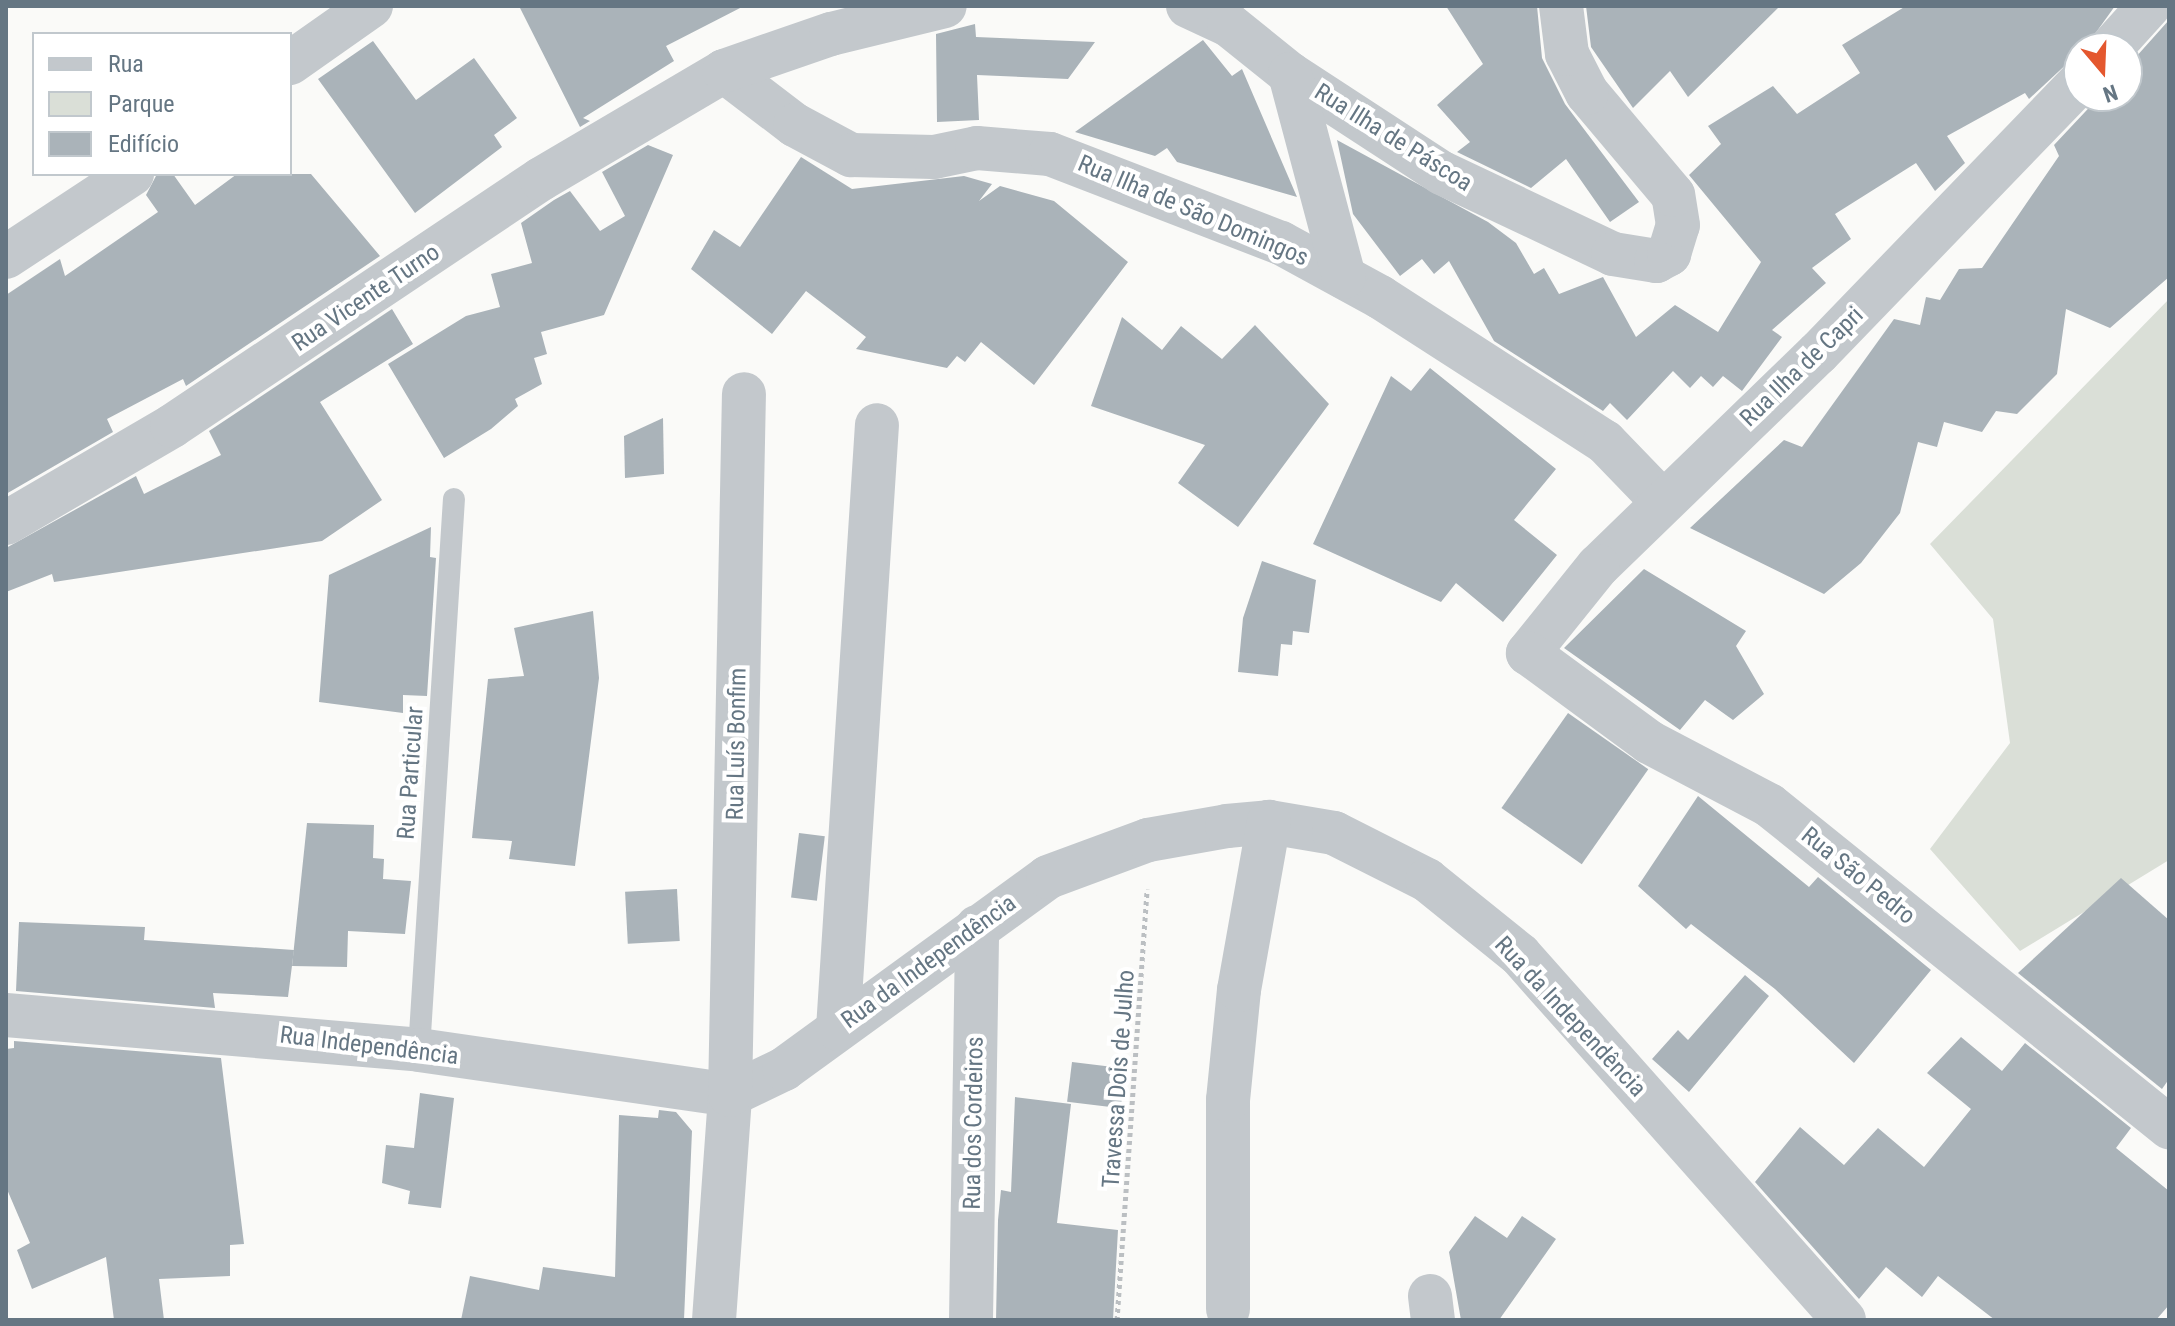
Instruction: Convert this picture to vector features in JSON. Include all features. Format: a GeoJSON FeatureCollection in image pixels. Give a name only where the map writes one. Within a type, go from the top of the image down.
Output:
{"type":"FeatureCollection","features":[{"type":"Feature","properties":{"kind":"street"},"geometry":{"type":"LineString","coordinates":[[292,62],[371,6]]}},
{"type":"Feature","properties":{"kind":"street"},"geometry":{"type":"LineString","coordinates":[[724,71],[831,34],[945,6]]}},
{"type":"Feature","properties":{"kind":"street","name":"Rua Ilha de Páscoa"},"geometry":{"type":"LineString","coordinates":[[1188,6],[1229,25],[1290,74],[1442,173],[1613,254],[1656,261],[1669,254],[1678,225],[1673,195],[1587,93],[1567,54],[1561,6]]}},
{"type":"Feature","properties":{"kind":"street"},"geometry":{"type":"LineString","coordinates":[[2125,32],[2149,6]]}},
{"type":"Feature","properties":{"kind":"street","name":"Rua Ilha de São Domingos"},"geometry":{"type":"LineString","coordinates":[[724,71],[795,125],[851,155],[922,158],[977,148],[1050,154],[1281,243],[1344,277],[1605,442],[1662,501]]}},
{"type":"Feature","properties":{"kind":"street","name":"Rua Vicente Turno"},"geometry":{"type":"LineString","coordinates":[[6,523],[172,426],[541,179],[724,71]]}},
{"type":"Feature","properties":{"kind":"street"},"geometry":{"type":"LineString","coordinates":[[1290,74],[1344,277]]}},
{"type":"Feature","properties":{"kind":"street","name":"Rua Ilha de Capri"},"geometry":{"type":"LineString","coordinates":[[1528,653],[1549,621],[1662,501],[1818,353],[2063,100]]}},
{"type":"Feature","properties":{"kind":"street"},"geometry":{"type":"LineString","coordinates":[[6,257],[129,176]]}},
{"type":"Feature","properties":{"kind":"street","name":"Rua Luís Bonfim"},"geometry":{"type":"LineString","coordinates":[[714,1320],[730,1095],[744,394]]}},
{"type":"Feature","properties":{"kind":"street"},"geometry":{"type":"LineString","coordinates":[[838,1029],[877,425]]}},
{"type":"Feature","properties":{"kind":"street","name":"Rua São Pedro"},"geometry":{"type":"LineString","coordinates":[[1528,653],[1649,742],[1769,805],[2169,1127]]}},
{"type":"Feature","properties":{"kind":"street"},"geometry":{"type":"LineString","coordinates":[[1228,1309],[1228,1100],[1239,990],[1269,822]]}},
{"type":"Feature","properties":{"kind":"street","name":"Rua da Independência"},"geometry":{"type":"LineString","coordinates":[[730,1095],[773,1076],[1048,877],[1148,840],[1269,822],[1334,833],[1427,880],[1520,955],[1844,1320]]}},
{"type":"Feature","properties":{"kind":"street","name":"Rua dos Cordeiros"},"geometry":{"type":"LineString","coordinates":[[971,1320],[977,927]]}},
{"type":"Feature","properties":{"kind":"street","name":"Rua Independência"},"geometry":{"type":"LineString","coordinates":[[6,1015],[419,1050],[730,1095]]}},
{"type":"Feature","properties":{"kind":"lane","name":"Rua Particular"},"geometry":{"type":"LineString","coordinates":[[419,1050],[454,499]]}},
{"type":"Feature","properties":{"kind":"path","name":"Travessa Dois de Julho"},"geometry":{"type":"LineString","coordinates":[[1117,1320],[1145,987],[1148,840]]}},
{"type":"Feature","properties":{"kind":"green space"},"geometry":{"type":"Polygon","coordinates":[[[2169,299],[2169,860],[2020,951],[1930,849],[2010,743],[1993,619],[1930,544],[2169,299]]]}},
{"type":"Feature","properties":{"kind":"building"},"geometry":{"type":"Polygon","coordinates":[[[519,6],[744,6],[666,46],[674,61],[583,118],[590,121],[580,127],[519,6]]]}},
{"type":"Feature","properties":{"kind":"building"},"geometry":{"type":"Polygon","coordinates":[[[1446,6],[1537,6],[1542,58],[1565,104],[1639,202],[1610,222],[1566,159],[1531,188],[1457,152],[1470,142],[1437,105],[1483,64],[1446,6]]]}},
{"type":"Feature","properties":{"kind":"building"},"geometry":{"type":"Polygon","coordinates":[[[1586,6],[1780,6],[1688,97],[1670,71],[1633,108],[1591,47],[1586,6]]]}},
{"type":"Feature","properties":{"kind":"building"},"geometry":{"type":"Polygon","coordinates":[[[1906,6],[2115,6],[2096,32],[2063,32],[2063,67],[2029,99],[2025,93],[1947,136],[1965,163],[1935,191],[1916,163],[1835,214],[1851,239],[1812,268],[1826,283],[1772,330],[1782,337],[1742,391],[1723,376],[1713,387],[1701,376],[1690,388],[1673,371],[1627,420],[1610,403],[1603,411],[1494,341],[1449,261],[1434,274],[1422,259],[1400,276],[1353,214],[1337,140],[1488,222],[1516,243],[1534,274],[1544,268],[1559,294],[1603,277],[1636,337],[1675,305],[1718,332],[1761,262],[1689,175],[1721,144],[1708,126],[1773,86],[1797,114],[1860,73],[1842,45],[1906,6]]]}},
{"type":"Feature","properties":{"kind":"building"},"geometry":{"type":"Polygon","coordinates":[[[2169,20],[2169,277],[2110,328],[2066,309],[2057,374],[2017,414],[1996,411],[1982,432],[1944,422],[1937,447],[1918,442],[1900,513],[1861,563],[1824,594],[1690,528],[1784,440],[1802,447],[1894,319],[1920,325],[1926,297],[1940,300],[1959,269],[1982,268],[2059,156],[2054,145],[2085,112],[2143,112],[2143,49],[2169,20]]]}},
{"type":"Feature","properties":{"kind":"building"},"geometry":{"type":"Polygon","coordinates":[[[975,24],[976,37],[1095,42],[1068,79],[977,75],[979,120],[937,122],[936,34],[975,24]]]}},
{"type":"Feature","properties":{"kind":"building"},"geometry":{"type":"Polygon","coordinates":[[[1203,40],[1232,76],[1242,69],[1297,197],[1177,162],[1167,148],[1155,156],[1075,132],[1203,40]]]}},
{"type":"Feature","properties":{"kind":"building"},"geometry":{"type":"Polygon","coordinates":[[[373,41],[416,100],[474,58],[517,118],[494,135],[502,147],[415,213],[318,79],[373,41]]]}},
{"type":"Feature","properties":{"kind":"building"},"geometry":{"type":"Polygon","coordinates":[[[648,145],[673,155],[604,315],[541,332],[547,354],[534,358],[542,384],[515,399],[518,406],[491,429],[444,458],[388,364],[466,316],[500,307],[491,274],[532,263],[521,223],[554,200],[570,191],[600,231],[625,216],[602,172],[648,145]]]}},
{"type":"Feature","properties":{"kind":"building"},"geometry":{"type":"Polygon","coordinates":[[[801,157],[852,189],[964,176],[992,184],[979,201],[1000,186],[1054,201],[1128,262],[1034,385],[981,342],[965,362],[957,356],[947,368],[856,349],[866,337],[806,291],[772,334],[691,269],[714,230],[740,247],[801,157]]]}},
{"type":"Feature","properties":{"kind":"building"},"geometry":{"type":"Polygon","coordinates":[[[311,174],[380,256],[186,386],[183,379],[107,419],[113,432],[6,494],[6,295],[60,259],[65,276],[158,212],[146,195],[156,176],[174,176],[195,205],[234,176],[311,174]]]}},
{"type":"Feature","properties":{"kind":"building"},"geometry":{"type":"Polygon","coordinates":[[[392,309],[413,344],[320,402],[382,500],[322,541],[54,582],[52,574],[6,592],[6,548],[136,476],[144,494],[221,455],[209,431],[392,309]]]}},
{"type":"Feature","properties":{"kind":"building"},"geometry":{"type":"Polygon","coordinates":[[[1122,317],[1162,350],[1181,326],[1222,359],[1255,325],[1329,404],[1238,527],[1178,483],[1205,445],[1091,406],[1122,317]]]}},
{"type":"Feature","properties":{"kind":"building"},"geometry":{"type":"Polygon","coordinates":[[[1430,368],[1556,469],[1514,520],[1557,555],[1503,622],[1456,583],[1441,602],[1313,544],[1391,376],[1411,391],[1430,368]]]}},
{"type":"Feature","properties":{"kind":"building"},"geometry":{"type":"Polygon","coordinates":[[[663,418],[664,474],[625,478],[624,436],[663,418]]]}},
{"type":"Feature","properties":{"kind":"building"},"geometry":{"type":"Polygon","coordinates":[[[431,527],[430,557],[436,558],[427,696],[403,695],[403,713],[319,702],[329,575],[431,527]]]}},
{"type":"Feature","properties":{"kind":"building"},"geometry":{"type":"Polygon","coordinates":[[[1262,561],[1316,580],[1309,633],[1293,631],[1292,645],[1281,644],[1278,676],[1238,672],[1243,618],[1262,561]]]}},
{"type":"Feature","properties":{"kind":"building"},"geometry":{"type":"Polygon","coordinates":[[[1644,569],[1746,631],[1736,646],[1764,694],[1733,720],[1705,700],[1680,730],[1564,648],[1644,569]]]}},
{"type":"Feature","properties":{"kind":"building"},"geometry":{"type":"Polygon","coordinates":[[[593,611],[599,678],[575,866],[509,859],[512,841],[472,838],[488,679],[524,676],[514,628],[593,611]]]}},
{"type":"Feature","properties":{"kind":"building"},"geometry":{"type":"Polygon","coordinates":[[[1568,713],[1648,769],[1582,864],[1501,808],[1568,713]]]}},
{"type":"Feature","properties":{"kind":"building"},"geometry":{"type":"Polygon","coordinates":[[[1698,796],[1809,887],[1818,877],[1931,970],[1854,1063],[1775,989],[1691,924],[1686,929],[1638,886],[1698,796]]]}},
{"type":"Feature","properties":{"kind":"building"},"geometry":{"type":"Polygon","coordinates":[[[307,823],[374,825],[373,858],[384,859],[383,879],[411,881],[405,934],[348,931],[347,967],[292,966],[307,823]]]}},
{"type":"Feature","properties":{"kind":"building"},"geometry":{"type":"Polygon","coordinates":[[[799,833],[825,836],[817,901],[791,898],[799,833]]]}},
{"type":"Feature","properties":{"kind":"building"},"geometry":{"type":"Polygon","coordinates":[[[2121,878],[2169,920],[2169,1079],[2162,1089],[2018,973],[2121,878]]]}},
{"type":"Feature","properties":{"kind":"building"},"geometry":{"type":"Polygon","coordinates":[[[677,889],[680,941],[628,944],[625,892],[677,889]]]}},
{"type":"Feature","properties":{"kind":"building"},"geometry":{"type":"Polygon","coordinates":[[[19,922],[145,927],[144,940],[294,950],[288,997],[213,993],[215,1008],[16,991],[19,922]]]}},
{"type":"Feature","properties":{"kind":"building"},"geometry":{"type":"Polygon","coordinates":[[[1745,975],[1769,996],[1689,1092],[1652,1059],[1678,1030],[1688,1040],[1745,975]]]}},
{"type":"Feature","properties":{"kind":"building"},"geometry":{"type":"Polygon","coordinates":[[[1961,1037],[2002,1071],[2025,1043],[2131,1128],[2116,1148],[2169,1191],[2169,1305],[2156,1320],[1995,1320],[1938,1276],[1922,1297],[1886,1267],[1859,1299],[1755,1182],[1800,1127],[1844,1165],[1878,1128],[1924,1167],[1971,1109],[1927,1073],[1961,1037]]]}},
{"type":"Feature","properties":{"kind":"building"},"geometry":{"type":"Polygon","coordinates":[[[14,1041],[221,1058],[244,1244],[230,1245],[230,1276],[159,1279],[164,1320],[114,1320],[106,1257],[32,1289],[17,1250],[30,1243],[6,1187],[6,1049],[14,1048],[14,1041]]]}},
{"type":"Feature","properties":{"kind":"building"},"geometry":{"type":"Polygon","coordinates":[[[1072,1062],[1126,1069],[1121,1108],[1067,1102],[1072,1062]]]}},
{"type":"Feature","properties":{"kind":"building"},"geometry":{"type":"Polygon","coordinates":[[[420,1093],[454,1098],[441,1208],[408,1204],[410,1191],[382,1183],[386,1145],[414,1148],[420,1093]]]}},
{"type":"Feature","properties":{"kind":"building"},"geometry":{"type":"Polygon","coordinates":[[[1015,1097],[1071,1104],[1057,1223],[1118,1230],[1113,1320],[996,1320],[998,1220],[1001,1190],[1011,1192],[1015,1097]]]}},
{"type":"Feature","properties":{"kind":"building"},"geometry":{"type":"Polygon","coordinates":[[[659,1110],[676,1112],[692,1131],[684,1320],[461,1320],[470,1276],[539,1290],[543,1267],[615,1277],[619,1115],[658,1118],[659,1110]]]}},
{"type":"Feature","properties":{"kind":"building"},"geometry":{"type":"Polygon","coordinates":[[[1475,1216],[1507,1238],[1522,1216],[1556,1239],[1499,1320],[1461,1320],[1449,1252],[1475,1216]]]}}]}
